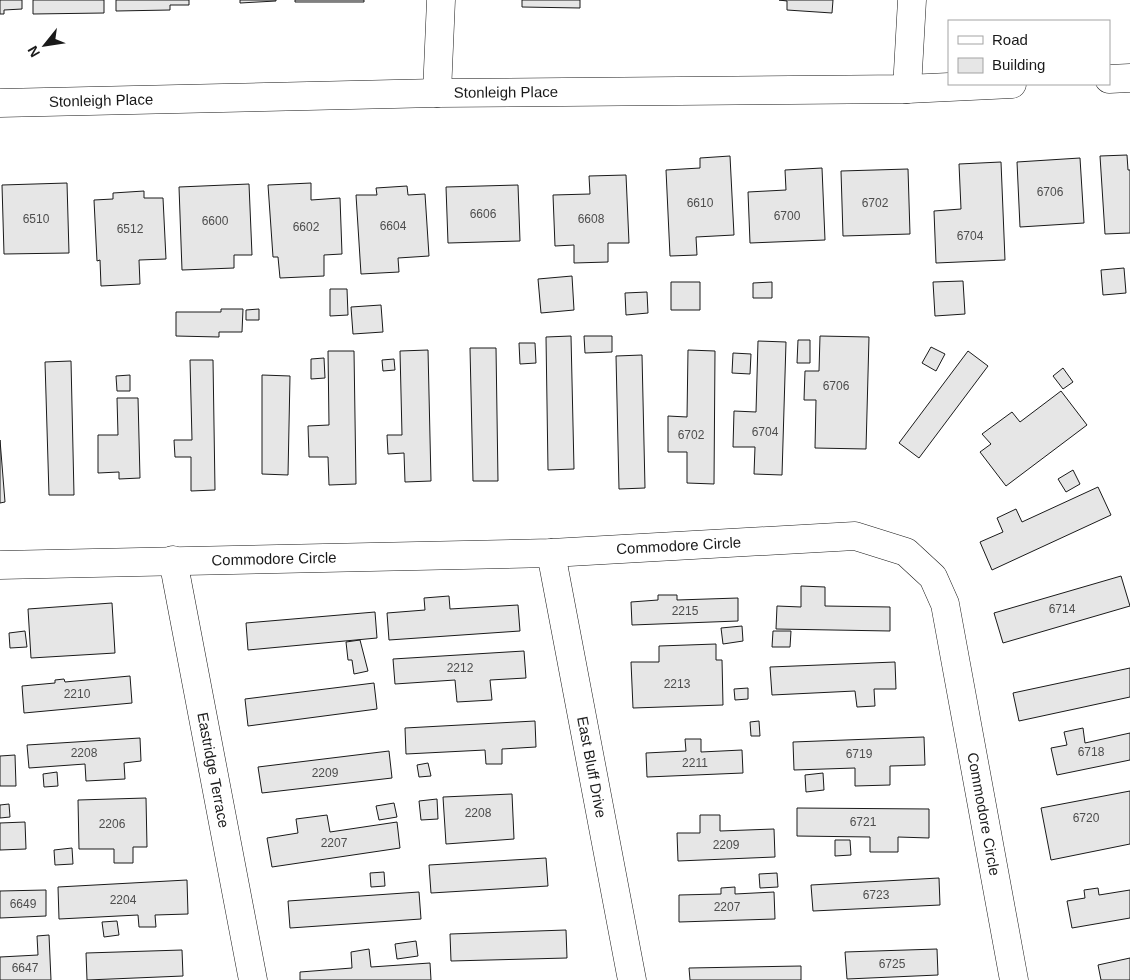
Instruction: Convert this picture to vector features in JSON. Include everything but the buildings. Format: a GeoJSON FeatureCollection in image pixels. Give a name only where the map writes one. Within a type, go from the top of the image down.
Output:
{"type":"FeatureCollection","features":[{"type":"Feature","properties":{"kind":"street"},"geometry":{"type":"LineString","coordinates":[[437,93],[441,0]]}},
{"type":"Feature","properties":{"kind":"street"},"geometry":{"type":"LineString","coordinates":[[907,88],[912,0]]}},
{"type":"Feature","properties":{"kind":"street"},"geometry":{"type":"LineString","coordinates":[[1110,79],[1130,78]]}},
{"type":"Feature","properties":{"kind":"street","name":"Stonleigh Place"},"geometry":{"type":"LineString","coordinates":[[0,104],[437,93],[907,88],[986,85]]}},
{"type":"Feature","properties":{"kind":"street","name":"Commodore Circle"},"geometry":{"type":"LineString","coordinates":[[0,565],[551,553],[855,536],[906,552],[933,577],[945,604],[1014,980]]}},
{"type":"Feature","properties":{"kind":"street","name":"East Bluff Drive"},"geometry":{"type":"LineString","coordinates":[[551,553],[632,980]]}},
{"type":"Feature","properties":{"kind":"street","name":"Eastridge Terrace"},"geometry":{"type":"LineString","coordinates":[[173,560],[253,980]]}}]}
